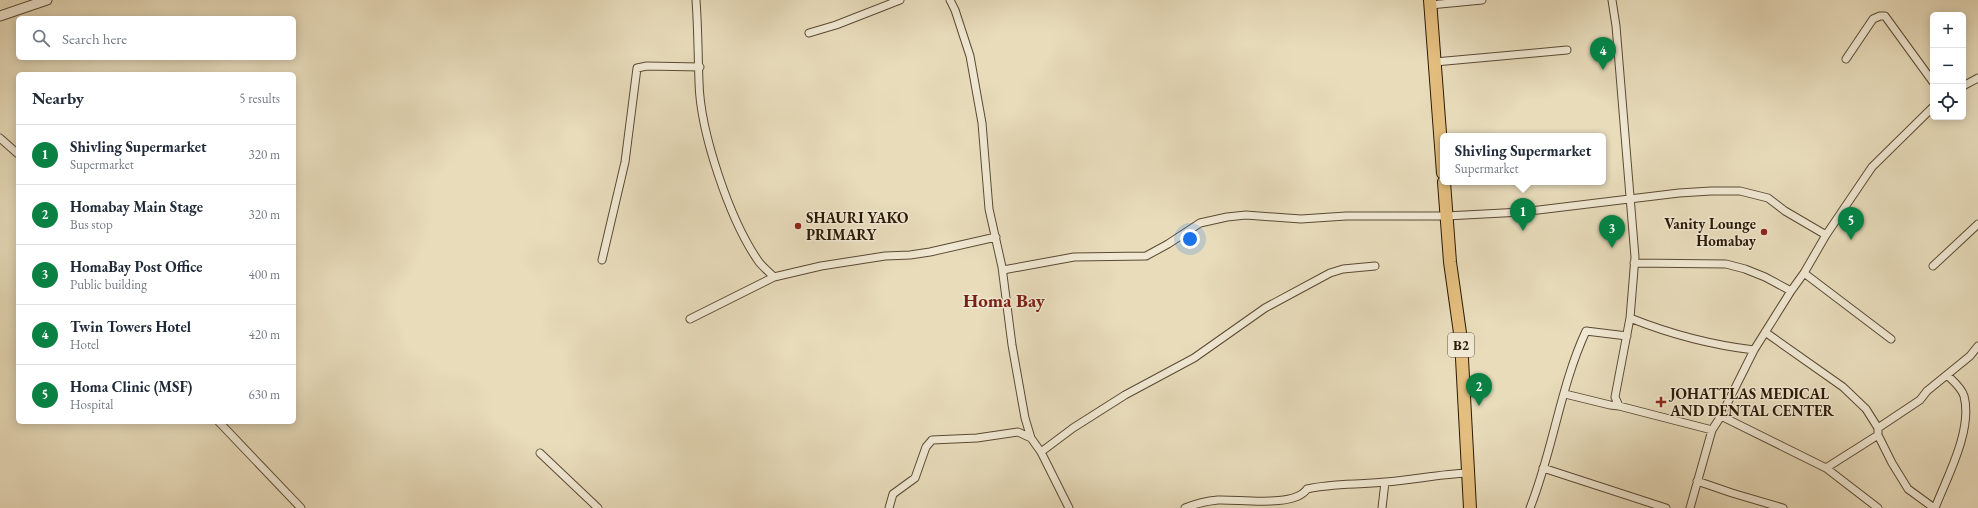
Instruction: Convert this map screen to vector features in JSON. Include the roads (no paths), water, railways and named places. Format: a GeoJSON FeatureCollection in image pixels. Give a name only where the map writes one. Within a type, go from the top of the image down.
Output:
{"type":"FeatureCollection","features":[{"type":"Feature","properties":{"kind":"highway"},"geometry":{"type":"LineString","coordinates":[[1430,3],[1440,133]]}},
{"type":"Feature","properties":{"kind":"highway","name":"B2"},"geometry":{"type":"LineString","coordinates":[[1444,185],[1450,262],[1461,340],[1470,508]]}},
{"type":"Feature","properties":{"kind":"street"},"geometry":{"type":"LineString","coordinates":[[0,16],[47,0]]}},
{"type":"Feature","properties":{"kind":"street"},"geometry":{"type":"LineString","coordinates":[[696,0],[700,67],[699,82],[704,121],[718,174],[741,230],[760,263],[774,277]]}},
{"type":"Feature","properties":{"kind":"street"},"geometry":{"type":"LineString","coordinates":[[809,33],[836,25],[900,0]]}},
{"type":"Feature","properties":{"kind":"street"},"geometry":{"type":"LineString","coordinates":[[950,0],[955,10],[970,56],[982,123],[989,209],[1002,267],[1018,385],[1031,438],[1041,452],[1069,508]]}},
{"type":"Feature","properties":{"kind":"street"},"geometry":{"type":"LineString","coordinates":[[1430,3],[1482,0]]}},
{"type":"Feature","properties":{"kind":"street"},"geometry":{"type":"LineString","coordinates":[[1612,0],[1630,200],[1634,263],[1630,318],[1616,397],[1619,406]]}},
{"type":"Feature","properties":{"kind":"street"},"geometry":{"type":"LineString","coordinates":[[1846,59],[1873,19],[1880,16],[1885,16],[1930,78]]}},
{"type":"Feature","properties":{"kind":"street"},"geometry":{"type":"LineString","coordinates":[[1435,62],[1567,50]]}},
{"type":"Feature","properties":{"kind":"street"},"geometry":{"type":"LineString","coordinates":[[602,260],[625,162],[637,68],[647,66],[700,67]]}},
{"type":"Feature","properties":{"kind":"street"},"geometry":{"type":"LineString","coordinates":[[1966,84],[1978,78]]}},
{"type":"Feature","properties":{"kind":"street"},"geometry":{"type":"LineString","coordinates":[[1690,508],[1712,430],[1721,416],[1754,350],[1804,273],[1826,235],[1872,167],[1930,110]]}},
{"type":"Feature","properties":{"kind":"street"},"geometry":{"type":"LineString","coordinates":[[0,138],[16,152]]}},
{"type":"Feature","properties":{"kind":"street"},"geometry":{"type":"LineString","coordinates":[[1002,267],[1003,270],[1074,257],[1146,256],[1168,244],[1200,223],[1246,215],[1301,219],[1346,216],[1446,216],[1522,212],[1679,193],[1740,191],[1768,198],[1785,211],[1826,235]]}},
{"type":"Feature","properties":{"kind":"street"},"geometry":{"type":"LineString","coordinates":[[1933,266],[1978,224]]}},
{"type":"Feature","properties":{"kind":"street"},"geometry":{"type":"LineString","coordinates":[[690,319],[774,277],[821,266],[885,256],[910,256],[996,237]]}},
{"type":"Feature","properties":{"kind":"street"},"geometry":{"type":"LineString","coordinates":[[1634,263],[1726,264],[1745,269],[1791,291]]}},
{"type":"Feature","properties":{"kind":"street"},"geometry":{"type":"LineString","coordinates":[[1041,452],[1072,428],[1125,395],[1194,358],[1252,316],[1278,300],[1330,273],[1343,269],[1375,266]]}},
{"type":"Feature","properties":{"kind":"street"},"geometry":{"type":"LineString","coordinates":[[1804,273],[1891,339]]}},
{"type":"Feature","properties":{"kind":"street"},"geometry":{"type":"LineString","coordinates":[[1630,318],[1655,328],[1696,339],[1728,347],[1754,350]]}},
{"type":"Feature","properties":{"kind":"street"},"geometry":{"type":"LineString","coordinates":[[1530,508],[1586,331],[1627,336]]}},
{"type":"Feature","properties":{"kind":"street"},"geometry":{"type":"LineString","coordinates":[[1765,332],[1843,386],[1866,409],[1892,463],[1908,489],[1934,508],[1963,435],[1965,408],[1964,396],[1959,386],[1947,375]]}},
{"type":"Feature","properties":{"kind":"street"},"geometry":{"type":"LineString","coordinates":[[1826,468],[1878,432],[1920,400],[1926,391],[1970,356],[1978,346]]}},
{"type":"Feature","properties":{"kind":"street"},"geometry":{"type":"LineString","coordinates":[[1565,394],[1712,430]]}},
{"type":"Feature","properties":{"kind":"street"},"geometry":{"type":"LineString","coordinates":[[1721,416],[1826,468],[1878,508]]}},
{"type":"Feature","properties":{"kind":"street"},"geometry":{"type":"LineString","coordinates":[[221,424],[301,508]]}},
{"type":"Feature","properties":{"kind":"street"},"geometry":{"type":"LineString","coordinates":[[889,508],[893,494],[915,478],[926,447],[932,440],[972,438],[1018,432],[1031,438]]}},
{"type":"Feature","properties":{"kind":"street"},"geometry":{"type":"LineString","coordinates":[[540,453],[598,508]]}},
{"type":"Feature","properties":{"kind":"street"},"geometry":{"type":"LineString","coordinates":[[1543,468],[1666,508]]}},
{"type":"Feature","properties":{"kind":"street"},"geometry":{"type":"LineString","coordinates":[[1185,508],[1218,500],[1285,500],[1304,494],[1307,489],[1325,485],[1385,482],[1444,474],[1468,473]]}},
{"type":"Feature","properties":{"kind":"street"},"geometry":{"type":"LineString","coordinates":[[1697,481],[1732,494],[1783,508]]}},
{"type":"Feature","properties":{"kind":"street"},"geometry":{"type":"LineString","coordinates":[[1382,508],[1385,482]]}},
{"type":"Feature","properties":{"kind":"place","name":"Twin Towers Hotel"},"geometry":{"type":"Point","coordinates":[1603,70]}},
{"type":"Feature","properties":{"kind":"place","name":"SHAURI YAKO PRIMARY"},"geometry":{"type":"Point","coordinates":[798,226]}},
{"type":"Feature","properties":{"kind":"place","name":"Shivling Supermarket"},"geometry":{"type":"Point","coordinates":[1523,231]}},
{"type":"Feature","properties":{"kind":"place","name":"Vanity Lounge Homabay"},"geometry":{"type":"Point","coordinates":[1764,232]}},
{"type":"Feature","properties":{"kind":"place","name":"Homa Clinic (MSF)"},"geometry":{"type":"Point","coordinates":[1851,240]}},
{"type":"Feature","properties":{"kind":"place","name":"HomaBay Post Office"},"geometry":{"type":"Point","coordinates":[1612,248]}},
{"type":"Feature","properties":{"kind":"place","name":"JOHATTLAS MEDICAL AND DENTAL CENTER"},"geometry":{"type":"Point","coordinates":[1661,402]}},
{"type":"Feature","properties":{"kind":"place","name":"Homabay Main Stage"},"geometry":{"type":"Point","coordinates":[1479,406]}},
{"type":"Feature","properties":{"kind":"district","name":"Homa Bay"},"geometry":{"type":"Point","coordinates":[1004,300]}}]}
